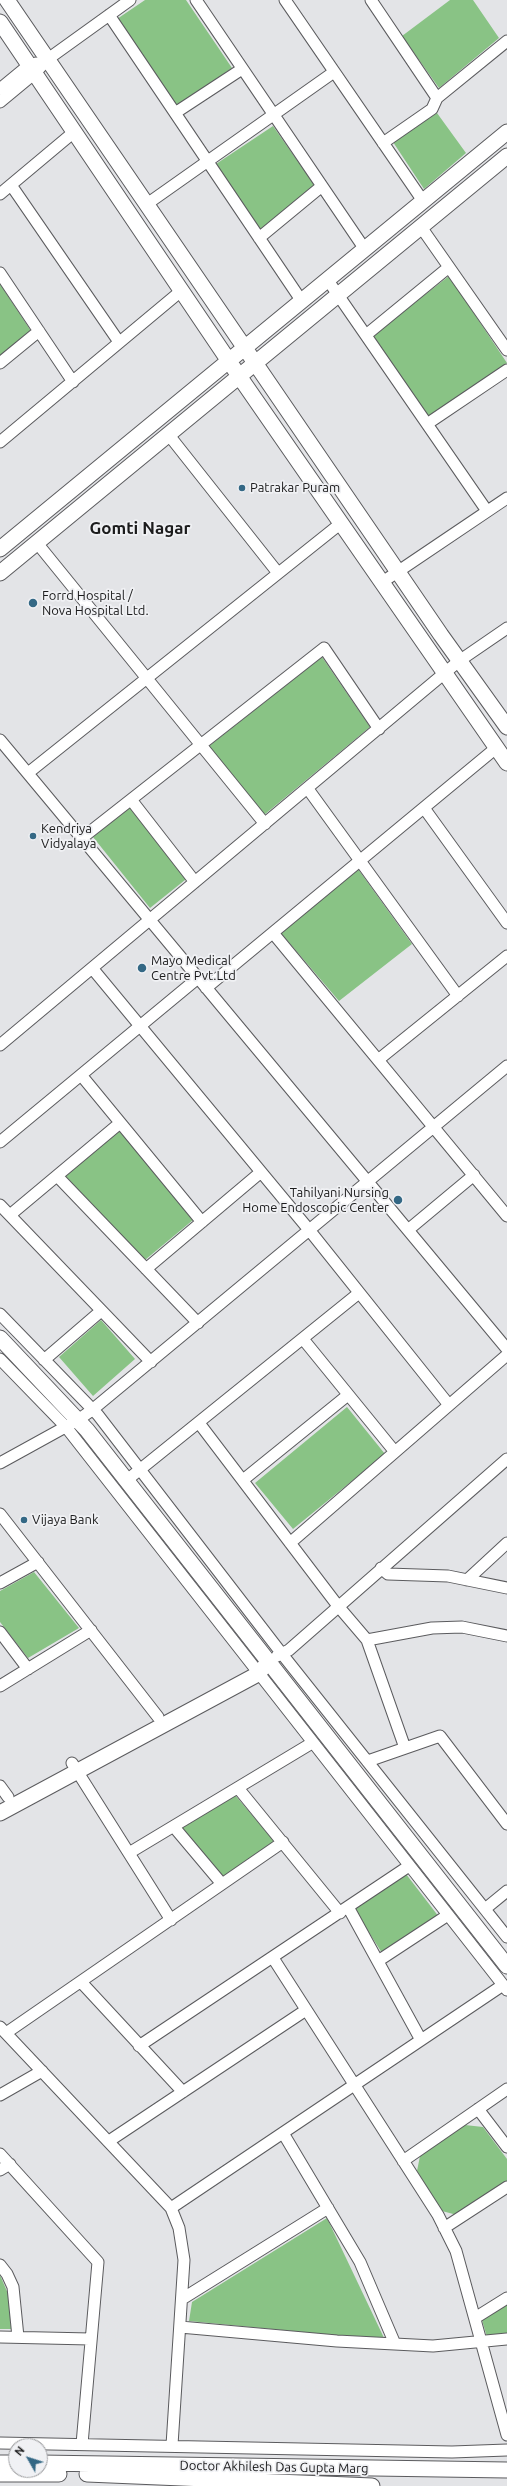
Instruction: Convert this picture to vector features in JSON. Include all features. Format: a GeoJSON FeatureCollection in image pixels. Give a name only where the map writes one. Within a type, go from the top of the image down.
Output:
{"type":"FeatureCollection","features":[{"type":"Feature","properties":{"kind":"street"},"geometry":{"type":"LineString","coordinates":[[7,0],[459,661],[507,727]]}},
{"type":"Feature","properties":{"kind":"street"},"geometry":{"type":"LineString","coordinates":[[0,89],[48,59],[130,0]]}},
{"type":"Feature","properties":{"kind":"street"},"geometry":{"type":"LineString","coordinates":[[196,0],[364,248]]}},
{"type":"Feature","properties":{"kind":"street"},"geometry":{"type":"LineString","coordinates":[[285,0],[423,201]]}},
{"type":"Feature","properties":{"kind":"street"},"geometry":{"type":"LineString","coordinates":[[371,0],[437,98]]}},
{"type":"Feature","properties":{"kind":"street"},"geometry":{"type":"LineString","coordinates":[[109,15],[301,300]]}},
{"type":"Feature","properties":{"kind":"street"},"geometry":{"type":"LineString","coordinates":[[0,22],[380,583],[507,764]]}},
{"type":"Feature","properties":{"kind":"street"},"geometry":{"type":"LineString","coordinates":[[383,144],[432,109],[437,98],[507,41]]}},
{"type":"Feature","properties":{"kind":"street"},"geometry":{"type":"LineString","coordinates":[[175,113],[242,68]]}},
{"type":"Feature","properties":{"kind":"street"},"geometry":{"type":"LineString","coordinates":[[0,102],[32,69]]}},
{"type":"Feature","properties":{"kind":"street"},"geometry":{"type":"LineString","coordinates":[[147,204],[334,72]]}},
{"type":"Feature","properties":{"kind":"street"},"geometry":{"type":"LineString","coordinates":[[0,194],[74,132]]}},
{"type":"Feature","properties":{"kind":"street"},"geometry":{"type":"LineString","coordinates":[[0,549],[364,248],[507,132]]}},
{"type":"Feature","properties":{"kind":"street"},"geometry":{"type":"LineString","coordinates":[[0,573],[421,227],[505,162]]}},
{"type":"Feature","properties":{"kind":"street"},"geometry":{"type":"LineString","coordinates":[[11,185],[119,342]]}},
{"type":"Feature","properties":{"kind":"street"},"geometry":{"type":"LineString","coordinates":[[259,238],[322,186]]}},
{"type":"Feature","properties":{"kind":"street"},"geometry":{"type":"LineString","coordinates":[[421,227],[507,350]]}},
{"type":"Feature","properties":{"kind":"street"},"geometry":{"type":"LineString","coordinates":[[366,335],[449,267]]}},
{"type":"Feature","properties":{"kind":"street"},"geometry":{"type":"LineString","coordinates":[[0,273],[73,382]]}},
{"type":"Feature","properties":{"kind":"street"},"geometry":{"type":"LineString","coordinates":[[327,279],[487,511]]}},
{"type":"Feature","properties":{"kind":"street"},"geometry":{"type":"LineString","coordinates":[[0,442],[181,291]]}},
{"type":"Feature","properties":{"kind":"street"},"geometry":{"type":"LineString","coordinates":[[0,363],[39,331]]}},
{"type":"Feature","properties":{"kind":"street"},"geometry":{"type":"LineString","coordinates":[[427,424],[507,370]]}},
{"type":"Feature","properties":{"kind":"street"},"geometry":{"type":"LineString","coordinates":[[168,434],[278,573]]}},
{"type":"Feature","properties":{"kind":"street"},"geometry":{"type":"LineString","coordinates":[[380,583],[507,498]]}},
{"type":"Feature","properties":{"kind":"street"},"geometry":{"type":"LineString","coordinates":[[28,773],[340,524]]}},
{"type":"Feature","properties":{"kind":"street"},"geometry":{"type":"LineString","coordinates":[[37,543],[265,824]]}},
{"type":"Feature","properties":{"kind":"street"},"geometry":{"type":"LineString","coordinates":[[0,1045],[379,730],[459,661],[507,628]]}},
{"type":"Feature","properties":{"kind":"street"},"geometry":{"type":"LineString","coordinates":[[82,838],[132,801],[201,744],[324,648],[379,730]]}},
{"type":"Feature","properties":{"kind":"street"},"geometry":{"type":"LineString","coordinates":[[0,740],[507,1349]]}},
{"type":"Feature","properties":{"kind":"street"},"geometry":{"type":"LineString","coordinates":[[206,988],[496,748]]}},
{"type":"Feature","properties":{"kind":"street"},"geometry":{"type":"LineString","coordinates":[[308,789],[458,996]]}},
{"type":"Feature","properties":{"kind":"street"},"geometry":{"type":"LineString","coordinates":[[132,801],[195,882]]}},
{"type":"Feature","properties":{"kind":"street"},"geometry":{"type":"LineString","coordinates":[[424,808],[507,923]]}},
{"type":"Feature","properties":{"kind":"street"},"geometry":{"type":"LineString","coordinates":[[273,933],[507,1216]]}},
{"type":"Feature","properties":{"kind":"street"},"geometry":{"type":"LineString","coordinates":[[378,1060],[507,956]]}},
{"type":"Feature","properties":{"kind":"street"},"geometry":{"type":"LineString","coordinates":[[92,968],[310,1231],[449,1405]]}},
{"type":"Feature","properties":{"kind":"street"},"geometry":{"type":"LineString","coordinates":[[0,1142],[198,978]]}},
{"type":"Feature","properties":{"kind":"street"},"geometry":{"type":"LineString","coordinates":[[0,1463],[72,1424],[92,1410],[434,1127],[505,1071]]}},
{"type":"Feature","properties":{"kind":"street"},"geometry":{"type":"LineString","coordinates":[[81,1075],[202,1222]]}},
{"type":"Feature","properties":{"kind":"street"},"geometry":{"type":"LineString","coordinates":[[10,1215],[120,1123]]}},
{"type":"Feature","properties":{"kind":"street"},"geometry":{"type":"LineString","coordinates":[[146,1269],[261,1172]]}},
{"type":"Feature","properties":{"kind":"street"},"geometry":{"type":"LineString","coordinates":[[57,1176],[198,1323]]}},
{"type":"Feature","properties":{"kind":"street"},"geometry":{"type":"LineString","coordinates":[[408,1230],[474,1176]]}},
{"type":"Feature","properties":{"kind":"street"},"geometry":{"type":"LineString","coordinates":[[0,1205],[150,1362]]}},
{"type":"Feature","properties":{"kind":"street"},"geometry":{"type":"LineString","coordinates":[[127,1480],[359,1293]]}},
{"type":"Feature","properties":{"kind":"street"},"geometry":{"type":"LineString","coordinates":[[44,1360],[101,1311]]}},
{"type":"Feature","properties":{"kind":"street"},"geometry":{"type":"LineString","coordinates":[[0,1314],[92,1410],[282,1654],[507,1937]]}},
{"type":"Feature","properties":{"kind":"street"},"geometry":{"type":"LineString","coordinates":[[0,1338],[72,1424],[255,1671],[505,1988],[421,2040],[171,2208]]}},
{"type":"Feature","properties":{"kind":"street"},"geometry":{"type":"LineString","coordinates":[[302,1339],[396,1452]]}},
{"type":"Feature","properties":{"kind":"street"},"geometry":{"type":"LineString","coordinates":[[290,1543],[507,1355]]}},
{"type":"Feature","properties":{"kind":"street"},"geometry":{"type":"LineString","coordinates":[[0,1359],[72,1424],[127,1480],[507,1966]]}},
{"type":"Feature","properties":{"kind":"street"},"geometry":{"type":"LineString","coordinates":[[243,1480],[348,1395]]}},
{"type":"Feature","properties":{"kind":"street"},"geometry":{"type":"LineString","coordinates":[[199,1423],[338,1606],[367,1640],[405,1748]]}},
{"type":"Feature","properties":{"kind":"street"},"geometry":{"type":"LineString","coordinates":[[3,1795],[75,1767],[255,1671],[282,1654],[507,1459]]}},
{"type":"Feature","properties":{"kind":"street"},"geometry":{"type":"LineString","coordinates":[[0,1514],[158,1717]]}},
{"type":"Feature","properties":{"kind":"street"},"geometry":{"type":"LineString","coordinates":[[467,1580],[507,1543]]}},
{"type":"Feature","properties":{"kind":"street"},"geometry":{"type":"LineString","coordinates":[[0,1583],[38,1562]]}},
{"type":"Feature","properties":{"kind":"street"},"geometry":{"type":"LineString","coordinates":[[381,1568],[388,1574],[448,1576],[507,1588]]}},
{"type":"Feature","properties":{"kind":"street"},"geometry":{"type":"LineString","coordinates":[[367,1640],[432,1628],[462,1627],[507,1636]]}},
{"type":"Feature","properties":{"kind":"street"},"geometry":{"type":"LineString","coordinates":[[0,1686],[90,1630]]}},
{"type":"Feature","properties":{"kind":"street"},"geometry":{"type":"LineString","coordinates":[[0,1632],[28,1668]]}},
{"type":"Feature","properties":{"kind":"street"},"geometry":{"type":"LineString","coordinates":[[0,1814],[158,1717],[255,1671]]}},
{"type":"Feature","properties":{"kind":"street"},"geometry":{"type":"LineString","coordinates":[[368,1761],[440,1736],[507,1824]]}},
{"type":"Feature","properties":{"kind":"street"},"geometry":{"type":"LineString","coordinates":[[129,1854],[312,1743]]}},
{"type":"Feature","properties":{"kind":"street"},"geometry":{"type":"LineString","coordinates":[[75,1767],[171,1920]]}},
{"type":"Feature","properties":{"kind":"street"},"geometry":{"type":"LineString","coordinates":[[238,1788],[283,1842],[344,1910],[378,1961],[421,2040]]}},
{"type":"Feature","properties":{"kind":"street"},"geometry":{"type":"LineString","coordinates":[[174,1827],[222,1884]]}},
{"type":"Feature","properties":{"kind":"street"},"geometry":{"type":"LineString","coordinates":[[172,2445],[184,2260],[179,2228],[171,2208],[3,2030],[81,1982],[283,1842]]}},
{"type":"Feature","properties":{"kind":"street"},"geometry":{"type":"LineString","coordinates":[[139,2046],[274,1958],[409,1866]]}},
{"type":"Feature","properties":{"kind":"street"},"geometry":{"type":"LineString","coordinates":[[485,1909],[507,1891]]}},
{"type":"Feature","properties":{"kind":"street"},"geometry":{"type":"LineString","coordinates":[[378,1961],[448,1915]]}},
{"type":"Feature","properties":{"kind":"street"},"geometry":{"type":"LineString","coordinates":[[274,1958],[403,2161],[444,2228],[456,2251],[507,2435]]}},
{"type":"Feature","properties":{"kind":"street"},"geometry":{"type":"LineString","coordinates":[[81,1982],[183,2092]]}},
{"type":"Feature","properties":{"kind":"street"},"geometry":{"type":"LineString","coordinates":[[109,2141],[306,2010]]}},
{"type":"Feature","properties":{"kind":"street"},"geometry":{"type":"LineString","coordinates":[[0,2095],[42,2071]]}},
{"type":"Feature","properties":{"kind":"street"},"geometry":{"type":"LineString","coordinates":[[403,2161],[507,2089]]}},
{"type":"Feature","properties":{"kind":"street"},"geometry":{"type":"LineString","coordinates":[[478,2109],[507,2147]]}},
{"type":"Feature","properties":{"kind":"street"},"geometry":{"type":"LineString","coordinates":[[284,2133],[360,2262],[395,2344]]}},
{"type":"Feature","properties":{"kind":"street"},"geometry":{"type":"LineString","coordinates":[[0,2154],[5,2167],[98,2262],[90,2339],[82,2444]]}},
{"type":"Feature","properties":{"kind":"street"},"geometry":{"type":"LineString","coordinates":[[444,2228],[507,2187]]}},
{"type":"Feature","properties":{"kind":"street"},"geometry":{"type":"LineString","coordinates":[[182,2299],[328,2208]]}},
{"type":"Feature","properties":{"kind":"street"},"geometry":{"type":"LineString","coordinates":[[0,2265],[14,2287],[18,2338]]}},
{"type":"Feature","properties":{"kind":"street"},"geometry":{"type":"LineString","coordinates":[[475,2318],[507,2298]]}},
{"type":"Feature","properties":{"kind":"street"},"geometry":{"type":"LineString","coordinates":[[180,2327],[433,2346],[507,2339]]}},
{"type":"Feature","properties":{"kind":"street"},"geometry":{"type":"LineString","coordinates":[[0,2337],[90,2339]]}},
{"type":"Feature","properties":{"kind":"street"},"geometry":{"type":"LineString","coordinates":[[0,2443],[172,2445],[452,2452],[507,2450]]}},
{"type":"Feature","properties":{"kind":"street"},"geometry":{"type":"LineString","coordinates":[[230,2470],[238,2447]]}},
{"type":"Feature","properties":{"kind":"street","name":"Doctor Akhilesh Das Gupta Marg"},"geometry":{"type":"LineString","coordinates":[[48,2463],[230,2470],[372,2486]]}},
{"type":"Feature","properties":{"kind":"street","name":"Doctor Akhilesh Das Gupta Marg"},"geometry":{"type":"LineString","coordinates":[[48,2472],[507,2470]]}},
{"type":"Feature","properties":{"kind":"green space"},"geometry":{"type":"Polygon","coordinates":[[[145,0],[186,0],[232,68],[177,106],[117,19],[145,0]]]}},
{"type":"Feature","properties":{"kind":"green space"},"geometry":{"type":"Polygon","coordinates":[[[450,0],[473,0],[499,38],[439,88],[402,36],[450,0]]]}},
{"type":"Feature","properties":{"kind":"green space"},"geometry":{"type":"Polygon","coordinates":[[[437,113],[466,153],[424,189],[393,142],[437,113]]]}},
{"type":"Feature","properties":{"kind":"green space"},"geometry":{"type":"Polygon","coordinates":[[[273,126],[315,186],[261,231],[216,164],[273,126]]]}},
{"type":"Feature","properties":{"kind":"green space"},"geometry":{"type":"Polygon","coordinates":[[[449,276],[507,363],[429,418],[373,335],[449,276]]]}},
{"type":"Feature","properties":{"kind":"green space"},"geometry":{"type":"Polygon","coordinates":[[[0,284],[31,331],[0,357],[0,284]]]}},
{"type":"Feature","properties":{"kind":"green space"},"geometry":{"type":"Polygon","coordinates":[[[322,657],[370,727],[264,815],[209,746],[322,657]]]}},
{"type":"Feature","properties":{"kind":"green space"},"geometry":{"type":"Polygon","coordinates":[[[133,805],[190,876],[150,908],[93,837],[133,805]]]}},
{"type":"Feature","properties":{"kind":"green space"},"geometry":{"type":"Polygon","coordinates":[[[358,869],[412,944],[339,1001],[280,932],[358,869]]]}},
{"type":"Feature","properties":{"kind":"green space"},"geometry":{"type":"Polygon","coordinates":[[[118,1129],[193,1220],[145,1260],[64,1175],[118,1129]]]}},
{"type":"Feature","properties":{"kind":"green space"},"geometry":{"type":"Polygon","coordinates":[[[101,1320],[135,1359],[93,1396],[59,1357],[101,1320]]]}},
{"type":"Feature","properties":{"kind":"green space"},"geometry":{"type":"Polygon","coordinates":[[[347,1407],[385,1454],[293,1529],[255,1483],[347,1407]]]}},
{"type":"Feature","properties":{"kind":"green space"},"geometry":{"type":"Polygon","coordinates":[[[34,1572],[79,1628],[28,1658],[0,1622],[0,1591],[34,1572]]]}},
{"type":"Feature","properties":{"kind":"green space"},"geometry":{"type":"Polygon","coordinates":[[[235,1795],[274,1841],[222,1878],[181,1826],[235,1795]]]}},
{"type":"Feature","properties":{"kind":"green space"},"geometry":{"type":"Polygon","coordinates":[[[406,1874],[439,1917],[382,1953],[354,1909],[406,1874]]]}},
{"type":"Feature","properties":{"kind":"green space"},"geometry":{"type":"Polygon","coordinates":[[[465,2125],[483,2127],[507,2159],[507,2181],[457,2215],[442,2211],[417,2171],[420,2156],[465,2125]]]}},
{"type":"Feature","properties":{"kind":"green space"},"geometry":{"type":"Polygon","coordinates":[[[327,2218],[385,2340],[189,2321],[192,2302],[327,2218]]]}},
{"type":"Feature","properties":{"kind":"green space"},"geometry":{"type":"Polygon","coordinates":[[[0,2275],[9,2296],[11,2329],[0,2329],[0,2275]]]}},
{"type":"Feature","properties":{"kind":"green space"},"geometry":{"type":"Polygon","coordinates":[[[507,2305],[507,2335],[487,2337],[482,2320],[507,2305]]]}},
{"type":"Feature","properties":{"kind":"place","name":"Patrakar Puram"},"geometry":{"type":"Point","coordinates":[242,488]}},
{"type":"Feature","properties":{"kind":"place","name":"Forrd Hospital / Nova Hospital Ltd."},"geometry":{"type":"Point","coordinates":[33,603]}},
{"type":"Feature","properties":{"kind":"place","name":"Kendriya Vidyalaya"},"geometry":{"type":"Point","coordinates":[33,836]}},
{"type":"Feature","properties":{"kind":"place","name":"Mayo Medical Centre Pvt.Ltd"},"geometry":{"type":"Point","coordinates":[142,968]}},
{"type":"Feature","properties":{"kind":"place","name":"Tahilyani Nursing Home Endoscopic Center"},"geometry":{"type":"Point","coordinates":[398,1200]}},
{"type":"Feature","properties":{"kind":"place","name":"Vijaya Bank"},"geometry":{"type":"Point","coordinates":[24,1520]}},
{"type":"Feature","properties":{"kind":"district","name":"Gomti Nagar"},"geometry":{"type":"Point","coordinates":[140,528]}}]}
